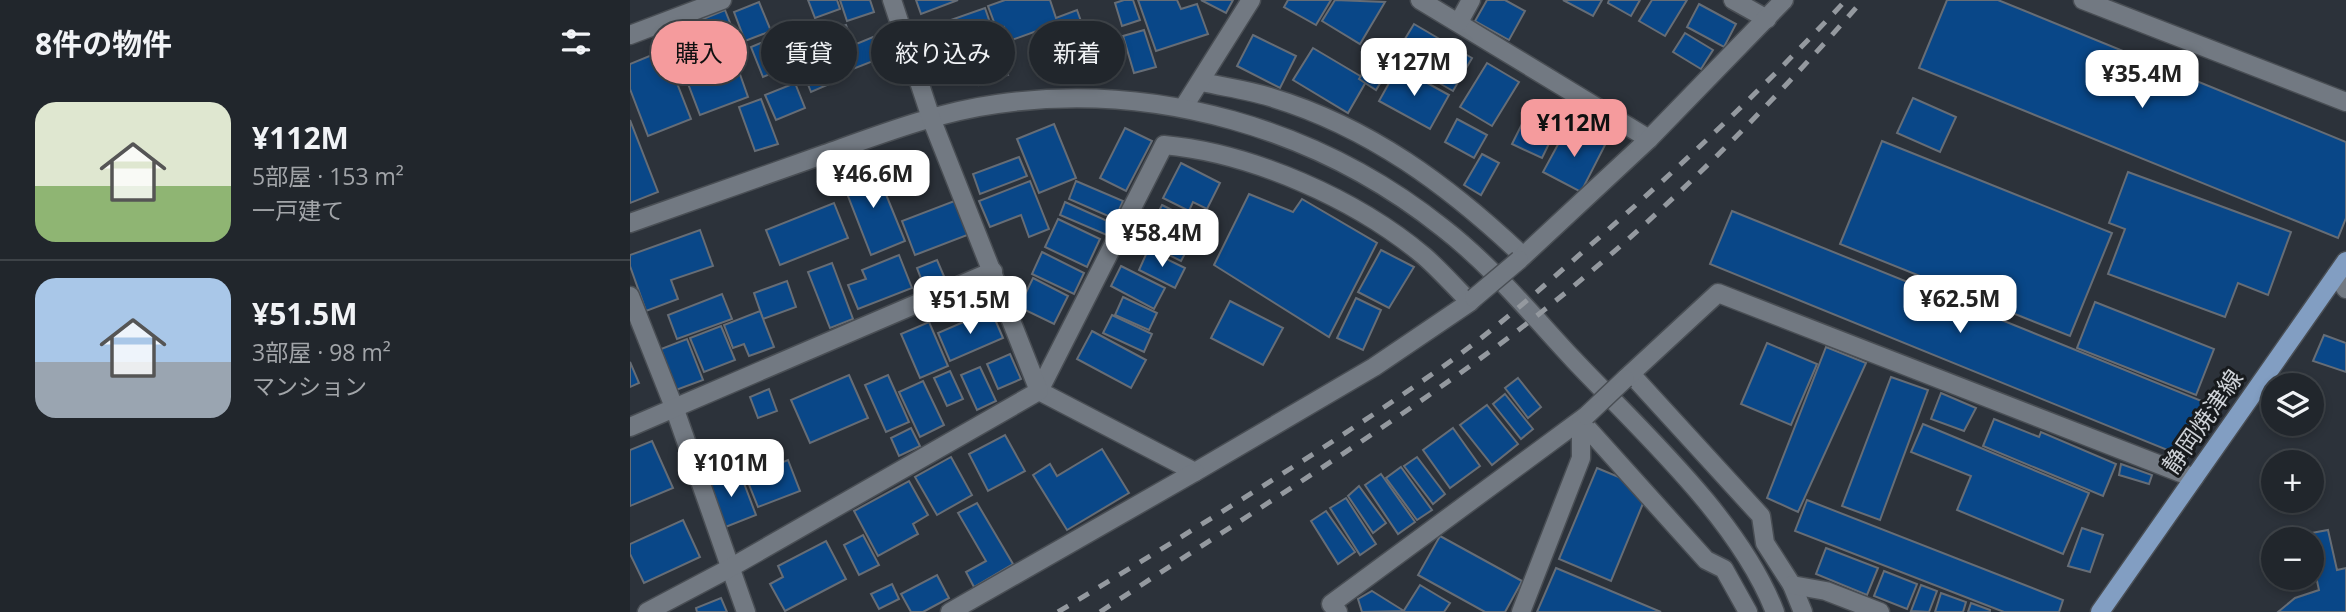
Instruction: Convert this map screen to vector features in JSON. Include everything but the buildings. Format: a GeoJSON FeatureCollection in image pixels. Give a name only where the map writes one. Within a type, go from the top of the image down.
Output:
{"type":"FeatureCollection","features":[{"type":"Feature","properties":{"kind":"main road","name":"静岡焼津線"},"geometry":{"type":"LineString","coordinates":[[2100,612],[2194,478],[2343,275]]}},
{"type":"Feature","properties":{"kind":"street"},"geometry":{"type":"LineString","coordinates":[[630,35],[722,0]]}},
{"type":"Feature","properties":{"kind":"street"},"geometry":{"type":"LineString","coordinates":[[892,0],[931,118],[1039,391],[1195,472]]}},
{"type":"Feature","properties":{"kind":"street"},"geometry":{"type":"LineString","coordinates":[[1183,108],[1202,82],[1251,0]]}},
{"type":"Feature","properties":{"kind":"street"},"geometry":{"type":"LineString","coordinates":[[1420,0],[1649,139]]}},
{"type":"Feature","properties":{"kind":"street"},"geometry":{"type":"LineString","coordinates":[[1460,22],[1471,0]]}},
{"type":"Feature","properties":{"kind":"street"},"geometry":{"type":"LineString","coordinates":[[1733,0],[1767,19]]}},
{"type":"Feature","properties":{"kind":"street"},"geometry":{"type":"LineString","coordinates":[[950,612],[1374,367],[1472,300],[1649,139],[1784,0]]}},
{"type":"Feature","properties":{"kind":"street"},"geometry":{"type":"LineString","coordinates":[[2082,0],[2346,102]]}},
{"type":"Feature","properties":{"kind":"street"},"geometry":{"type":"LineString","coordinates":[[1202,82],[1270,97],[1332,121],[1399,156],[1469,205],[1521,258]]}},
{"type":"Feature","properties":{"kind":"street"},"geometry":{"type":"LineString","coordinates":[[630,223],[931,118],[997,104],[1049,100],[1183,108],[1256,126],[1318,150],[1380,183],[1444,229],[1505,286],[1701,497],[1749,559],[1775,612]]}},
{"type":"Feature","properties":{"kind":"street"},"geometry":{"type":"LineString","coordinates":[[647,612],[730,568],[1039,391],[1164,145],[1197,148],[1248,162],[1339,202],[1423,256],[1472,300]]}},
{"type":"Feature","properties":{"kind":"street"},"geometry":{"type":"LineString","coordinates":[[630,427],[993,271]]}},
{"type":"Feature","properties":{"kind":"street"},"geometry":{"type":"LineString","coordinates":[[1338,612],[1331,604],[1583,419],[1718,293],[2194,478]]}},
{"type":"Feature","properties":{"kind":"street"},"geometry":{"type":"LineString","coordinates":[[630,296],[674,407],[746,612]]}},
{"type":"Feature","properties":{"kind":"street"},"geometry":{"type":"LineString","coordinates":[[1628,376],[1762,516],[1765,543],[1792,585],[1803,612]]}},
{"type":"Feature","properties":{"kind":"street"},"geometry":{"type":"LineString","coordinates":[[1521,612],[1581,458],[1583,419]]}},
{"type":"Feature","properties":{"kind":"street"},"geometry":{"type":"LineString","coordinates":[[1583,419],[1706,560],[1724,569],[1748,612]]}},
{"type":"Feature","properties":{"kind":"street"},"geometry":{"type":"LineString","coordinates":[[1792,585],[1826,591],[1880,612]]}},
{"type":"Feature","properties":{"kind":"railway"},"geometry":{"type":"LineString","coordinates":[[1058,612],[1298,464],[1476,342],[1550,281],[1687,159],[1752,97],[1846,0]]}},
{"type":"Feature","properties":{"kind":"railway"},"geometry":{"type":"LineString","coordinates":[[1100,612],[1408,410],[1556,300],[1604,261],[1694,178],[1780,91],[1863,0]]}}]}
